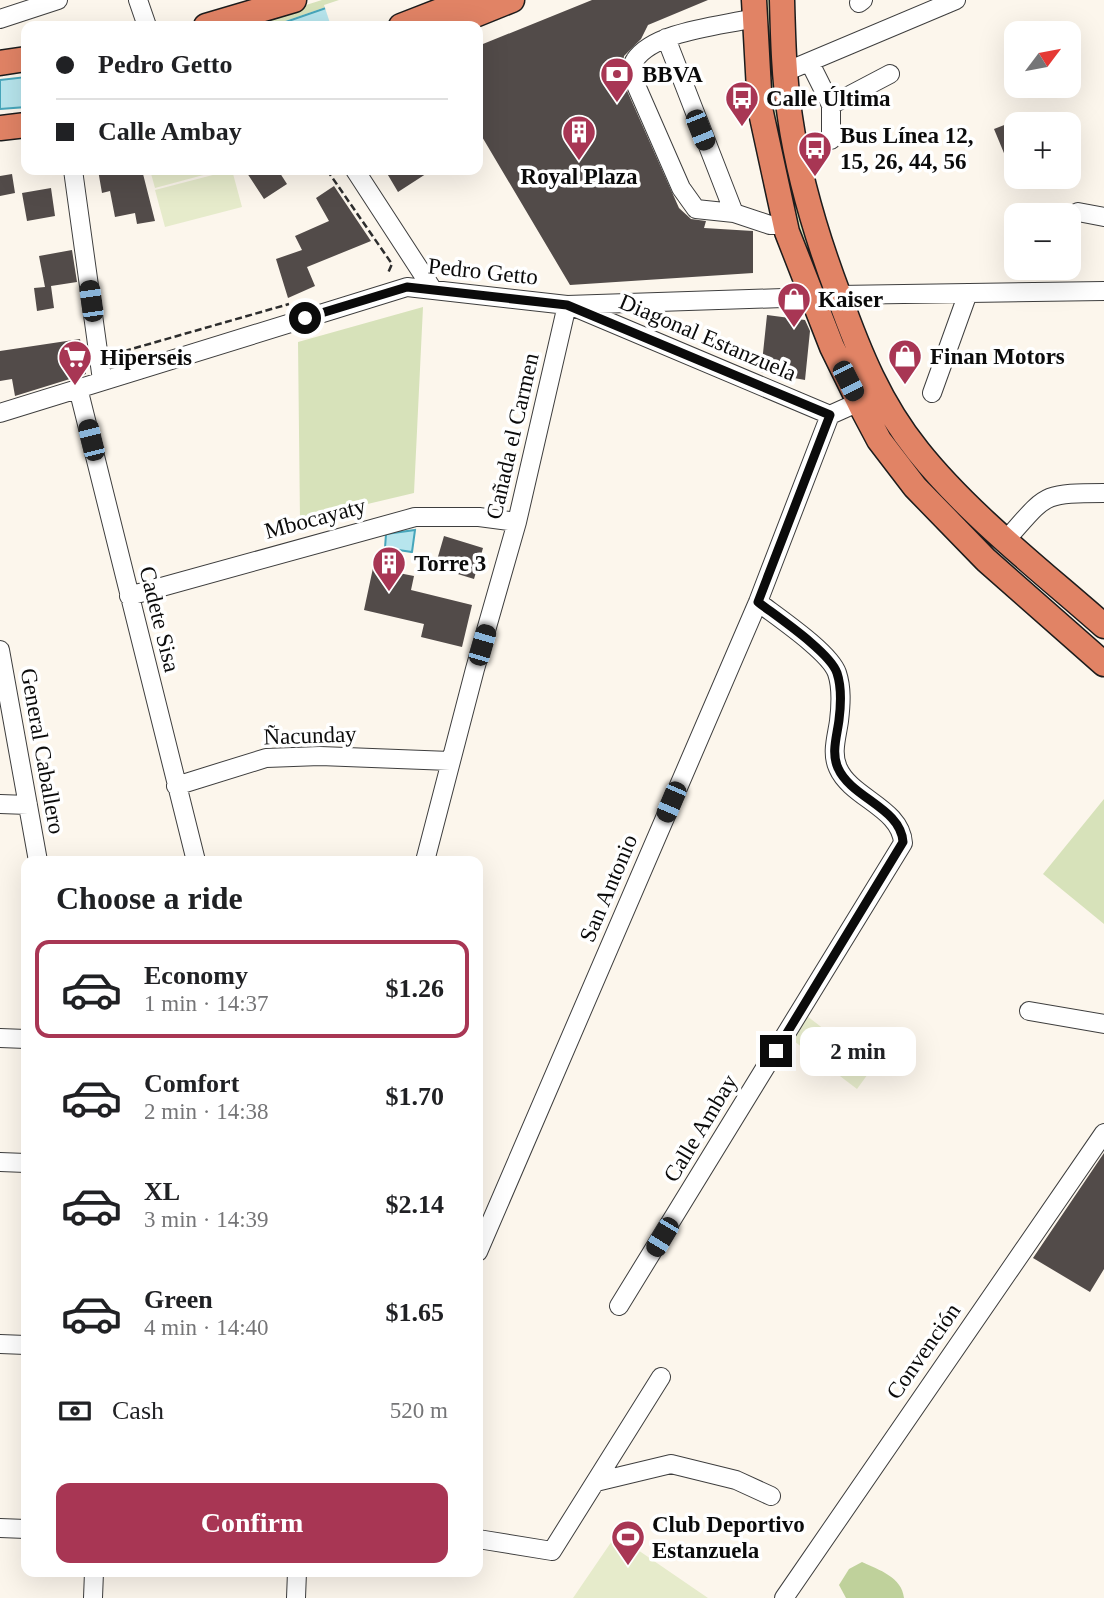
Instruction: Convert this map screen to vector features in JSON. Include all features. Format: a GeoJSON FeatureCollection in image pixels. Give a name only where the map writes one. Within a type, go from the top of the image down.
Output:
{"type":"FeatureCollection","features":[{"type":"Feature","properties":{"kind":"highway"},"geometry":{"type":"LineString","coordinates":[[223,21],[294,0]]}},
{"type":"Feature","properties":{"kind":"highway"},"geometry":{"type":"LineString","coordinates":[[459,21],[512,0]]}},
{"type":"Feature","properties":{"kind":"highway"},"geometry":{"type":"LineString","coordinates":[[782,0],[785,72],[790,117],[801,173],[813,221],[856,347],[895,421],[919,453],[1006,540],[1104,626]]}},
{"type":"Feature","properties":{"kind":"highway"},"geometry":{"type":"LineString","coordinates":[[414,21],[464,1]]}},
{"type":"Feature","properties":{"kind":"highway"},"geometry":{"type":"LineString","coordinates":[[754,9],[760,108],[786,225],[811,297],[879,440],[915,487],[986,560],[1104,664]]}},
{"type":"Feature","properties":{"kind":"highway"},"geometry":{"type":"LineString","coordinates":[[0,63],[21,60]]}},
{"type":"Feature","properties":{"kind":"highway"},"geometry":{"type":"LineString","coordinates":[[0,128],[21,126]]}},
{"type":"Feature","properties":{"kind":"street"},"geometry":{"type":"LineString","coordinates":[[0,19],[58,0]]}},
{"type":"Feature","properties":{"kind":"street"},"geometry":{"type":"LineString","coordinates":[[785,72],[936,4],[956,0]]}},
{"type":"Feature","properties":{"kind":"street"},"geometry":{"type":"LineString","coordinates":[[144,2],[146,21]]}},
{"type":"Feature","properties":{"kind":"street"},"geometry":{"type":"LineString","coordinates":[[754,9],[666,38],[646,48],[633,62],[632,76],[670,164],[696,209],[702,212],[734,213],[770,225],[786,225]]}},
{"type":"Feature","properties":{"kind":"street"},"geometry":{"type":"LineString","coordinates":[[666,38],[734,213]]}},
{"type":"Feature","properties":{"kind":"street"},"geometry":{"type":"LineString","coordinates":[[810,63],[831,105],[831,139]]}},
{"type":"Feature","properties":{"kind":"street"},"geometry":{"type":"LineString","coordinates":[[831,105],[890,74]]}},
{"type":"Feature","properties":{"kind":"street"},"geometry":{"type":"LineString","coordinates":[[74,175],[102,380]]}},
{"type":"Feature","properties":{"kind":"street"},"geometry":{"type":"LineString","coordinates":[[358,175],[433,290]]}},
{"type":"Feature","properties":{"kind":"street"},"geometry":{"type":"LineString","coordinates":[[1081,213],[1104,217]]}},
{"type":"Feature","properties":{"kind":"street","name":"Pedro Getto"},"geometry":{"type":"LineString","coordinates":[[0,412],[407,287],[567,305],[811,297]]}},
{"type":"Feature","properties":{"kind":"street"},"geometry":{"type":"LineString","coordinates":[[838,295],[1104,291]]}},
{"type":"Feature","properties":{"kind":"street"},"geometry":{"type":"LineString","coordinates":[[932,393],[968,293]]}},
{"type":"Feature","properties":{"kind":"street","name":"Diagonal Estanzuela"},"geometry":{"type":"LineString","coordinates":[[567,305],[830,415]]}},
{"type":"Feature","properties":{"kind":"street","name":"Cañada el Carmen"},"geometry":{"type":"LineString","coordinates":[[426,856],[517,522],[567,305]]}},
{"type":"Feature","properties":{"kind":"street","name":"Cadete Sisa"},"geometry":{"type":"LineString","coordinates":[[78,388],[195,856]]}},
{"type":"Feature","properties":{"kind":"street"},"geometry":{"type":"LineString","coordinates":[[830,415],[859,402]]}},
{"type":"Feature","properties":{"kind":"street","name":"San Antonio"},"geometry":{"type":"LineString","coordinates":[[483,1240],[758,602],[830,415]]}},
{"type":"Feature","properties":{"kind":"street"},"geometry":{"type":"LineString","coordinates":[[1006,540],[1048,496],[1060,493],[1104,493]]}},
{"type":"Feature","properties":{"kind":"street","name":"Mbocayaty"},"geometry":{"type":"LineString","coordinates":[[129,596],[415,517],[479,517],[517,522]]}},
{"type":"Feature","properties":{"kind":"street","name":"Calle Ambay"},"geometry":{"type":"LineString","coordinates":[[620,1306],[903,842],[902,831],[845,779],[838,768],[835,747],[841,693],[836,670],[816,647],[758,602]]}},
{"type":"Feature","properties":{"kind":"street","name":"General Caballero"},"geometry":{"type":"LineString","coordinates":[[0,650],[37,856]]}},
{"type":"Feature","properties":{"kind":"street","name":"Ñacunday"},"geometry":{"type":"LineString","coordinates":[[176,786],[266,758],[320,756],[450,761]]}},
{"type":"Feature","properties":{"kind":"street"},"geometry":{"type":"LineString","coordinates":[[0,804],[28,805]]}},
{"type":"Feature","properties":{"kind":"street"},"geometry":{"type":"LineString","coordinates":[[1029,1011],[1104,1024]]}},
{"type":"Feature","properties":{"kind":"street"},"geometry":{"type":"LineString","coordinates":[[0,1038],[21,1039]]}},
{"type":"Feature","properties":{"kind":"street","name":"Convención"},"geometry":{"type":"LineString","coordinates":[[784,1598],[1104,1133]]}},
{"type":"Feature","properties":{"kind":"street"},"geometry":{"type":"LineString","coordinates":[[0,1162],[21,1163]]}},
{"type":"Feature","properties":{"kind":"street"},"geometry":{"type":"LineString","coordinates":[[0,1343],[21,1345]]}},
{"type":"Feature","properties":{"kind":"street"},"geometry":{"type":"LineString","coordinates":[[483,1540],[552,1551],[661,1377]]}},
{"type":"Feature","properties":{"kind":"street"},"geometry":{"type":"LineString","coordinates":[[596,1482],[671,1464],[736,1480],[771,1496]]}},
{"type":"Feature","properties":{"kind":"street"},"geometry":{"type":"LineString","coordinates":[[0,1528],[21,1529]]}},
{"type":"Feature","properties":{"kind":"street"},"geometry":{"type":"LineString","coordinates":[[93,1598],[94,1577]]}},
{"type":"Feature","properties":{"kind":"street"},"geometry":{"type":"LineString","coordinates":[[296,1598],[297,1577]]}},
{"type":"Feature","properties":{"kind":"path"},"geometry":{"type":"LineString","coordinates":[[330,175],[392,264],[388,275]]}},
{"type":"Feature","properties":{"kind":"path"},"geometry":{"type":"LineString","coordinates":[[108,356],[295,302]]}},
{"type":"Feature","properties":{"kind":"green space"},"geometry":{"type":"Polygon","coordinates":[[[322,0],[346,0],[285,21],[255,21],[322,0]]]}},
{"type":"Feature","properties":{"kind":"green space"},"geometry":{"type":"Polygon","coordinates":[[[765,0],[772,0],[830,295],[822,295],[796,217],[776,136],[769,81],[765,0]]]}},
{"type":"Feature","properties":{"kind":"green space"},"geometry":{"type":"Polygon","coordinates":[[[151,175],[203,175],[155,188],[151,175]]]}},
{"type":"Feature","properties":{"kind":"green space"},"geometry":{"type":"Polygon","coordinates":[[[213,175],[233,175],[242,207],[165,227],[155,190],[213,175]]]}},
{"type":"Feature","properties":{"kind":"green space"},"geometry":{"type":"Polygon","coordinates":[[[423,307],[414,493],[300,520],[298,342],[423,307]]]}},
{"type":"Feature","properties":{"kind":"green space"},"geometry":{"type":"Polygon","coordinates":[[[1104,799],[1104,924],[1043,874],[1104,799]]]}},
{"type":"Feature","properties":{"kind":"green space"},"geometry":{"type":"Polygon","coordinates":[[[807,1016],[873,1067],[857,1089],[790,1038],[807,1016]]]}},
{"type":"Feature","properties":{"kind":"green space","name":"Club Deportivo Estanzuela"},"geometry":{"type":"Polygon","coordinates":[[[616,1535],[708,1598],[573,1598],[616,1535]]]}},
{"type":"Feature","properties":{"kind":"green space"},"geometry":{"type":"Polygon","coordinates":[[[862,1562],[894,1579],[904,1598],[846,1598],[839,1585],[849,1569],[862,1562]]]}},
{"type":"Feature","properties":{"kind":"water"},"geometry":{"type":"Polygon","coordinates":[[[349,0],[360,21],[288,21],[349,0]]]}},
{"type":"Feature","properties":{"kind":"water"},"geometry":{"type":"Polygon","coordinates":[[[21,78],[21,107],[0,109],[0,80],[21,78]]]}},
{"type":"Feature","properties":{"kind":"water"},"geometry":{"type":"Polygon","coordinates":[[[415,530],[412,552],[385,548],[386,534],[415,530]]]}},
{"type":"Feature","properties":{"kind":"pier"},"geometry":{"type":"Polygon","coordinates":[[[339,0],[434,0],[385,21],[329,21],[324,5],[339,0]]]}},
{"type":"Feature","properties":{"kind":"building","name":"Royal Plaza"},"geometry":{"type":"Polygon","coordinates":[[[592,0],[708,0],[648,25],[641,39],[624,56],[621,77],[679,208],[691,219],[706,221],[704,228],[753,231],[753,273],[570,285],[483,138],[483,44],[592,0]]]}},
{"type":"Feature","properties":{"kind":"building"},"geometry":{"type":"Polygon","coordinates":[[[1004,125],[1004,153],[994,129],[1004,125]]]}},
{"type":"Feature","properties":{"kind":"building"},"geometry":{"type":"Polygon","coordinates":[[[12,174],[15,193],[0,196],[0,176],[12,174]]]}},
{"type":"Feature","properties":{"kind":"building"},"geometry":{"type":"Polygon","coordinates":[[[99,175],[143,175],[155,221],[137,224],[135,213],[115,217],[110,191],[102,193],[99,175]]]}},
{"type":"Feature","properties":{"kind":"building"},"geometry":{"type":"Polygon","coordinates":[[[248,175],[281,175],[287,184],[264,199],[248,175]]]}},
{"type":"Feature","properties":{"kind":"building"},"geometry":{"type":"Polygon","coordinates":[[[388,175],[424,175],[398,192],[388,175]]]}},
{"type":"Feature","properties":{"kind":"building"},"geometry":{"type":"Polygon","coordinates":[[[334,186],[371,241],[307,267],[315,286],[288,298],[276,259],[302,250],[295,236],[329,221],[316,198],[334,186]]]}},
{"type":"Feature","properties":{"kind":"building"},"geometry":{"type":"Polygon","coordinates":[[[51,188],[55,216],[27,221],[22,193],[51,188]]]}},
{"type":"Feature","properties":{"kind":"building"},"geometry":{"type":"Polygon","coordinates":[[[72,250],[77,282],[51,286],[54,308],[37,311],[34,288],[45,287],[39,256],[72,250]]]}},
{"type":"Feature","properties":{"kind":"building"},"geometry":{"type":"Polygon","coordinates":[[[767,315],[805,320],[810,331],[805,380],[761,372],[767,315]]]}},
{"type":"Feature","properties":{"kind":"building"},"geometry":{"type":"Polygon","coordinates":[[[80,339],[86,374],[15,396],[12,379],[0,381],[0,351],[80,339]]]}},
{"type":"Feature","properties":{"kind":"building"},"geometry":{"type":"Polygon","coordinates":[[[444,536],[483,548],[474,579],[435,567],[444,536]]]}},
{"type":"Feature","properties":{"kind":"building"},"geometry":{"type":"Polygon","coordinates":[[[373,568],[414,576],[411,590],[472,605],[462,647],[421,637],[424,624],[364,610],[373,568]]]}},
{"type":"Feature","properties":{"kind":"building"},"geometry":{"type":"Polygon","coordinates":[[[1104,1153],[1104,1269],[1090,1292],[1033,1258],[1104,1153]]]}},
{"type":"Feature","properties":{"kind":"place","name":"BBVA"},"geometry":{"type":"Point","coordinates":[617,104]}},
{"type":"Feature","properties":{"kind":"place","name":"Calle Última"},"geometry":{"type":"Point","coordinates":[742,128]}},
{"type":"Feature","properties":{"kind":"place","name":"Royal Plaza"},"geometry":{"type":"Point","coordinates":[579,162]}},
{"type":"Feature","properties":{"kind":"place","name":"Bus Línea 12, 15, 26, 44, 56"},"geometry":{"type":"Point","coordinates":[815,178]}},
{"type":"Feature","properties":{"kind":"place","name":"Kaiser"},"geometry":{"type":"Point","coordinates":[794,329]}},
{"type":"Feature","properties":{"kind":"place","name":"Finan Motors"},"geometry":{"type":"Point","coordinates":[905,386]}},
{"type":"Feature","properties":{"kind":"place","name":"Hiperseis"},"geometry":{"type":"Point","coordinates":[75,387]}},
{"type":"Feature","properties":{"kind":"place","name":"Torre 3"},"geometry":{"type":"Point","coordinates":[389,593]}},
{"type":"Feature","properties":{"kind":"place","name":"Club Deportivo Estanzuela"},"geometry":{"type":"Point","coordinates":[628,1567]}},
{"type":"Feature","properties":{"kind":"route"},"geometry":{"type":"LineString","coordinates":[[305,318],[407,287],[567,305],[830,415],[758,602],[816,647],[836,670],[841,693],[835,747],[838,768],[845,779],[902,831],[903,842],[776,1051]]}}]}
